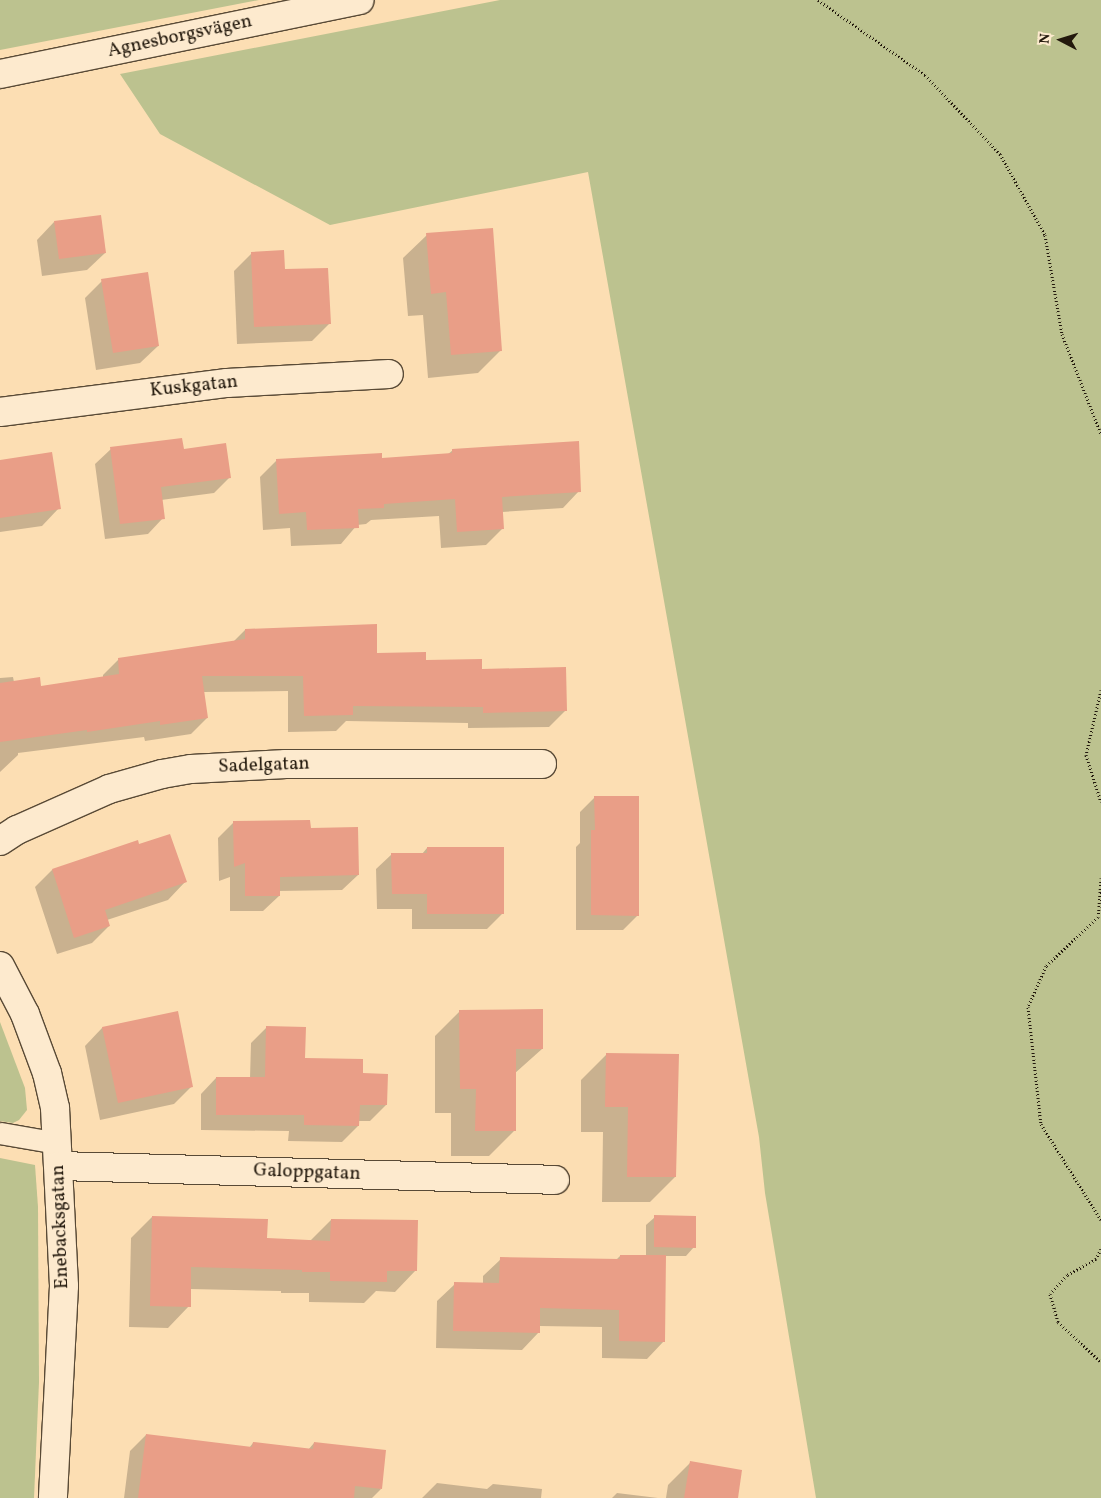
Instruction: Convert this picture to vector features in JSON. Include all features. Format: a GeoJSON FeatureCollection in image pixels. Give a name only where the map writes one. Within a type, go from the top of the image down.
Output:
{"type":"FeatureCollection","features":[{"type":"Feature","properties":{"kind":"street","name":"Agnesborgsvägen"},"geometry":{"type":"LineString","coordinates":[[0,74],[360,0]]}},
{"type":"Feature","properties":{"kind":"street","name":"Kuskgatan"},"geometry":{"type":"LineString","coordinates":[[0,412],[227,383],[389,374]]}},
{"type":"Feature","properties":{"kind":"street","name":"Sadelgatan"},"geometry":{"type":"LineString","coordinates":[[0,841],[33,823],[109,789],[162,774],[191,770],[286,764],[542,764]]}},
{"type":"Feature","properties":{"kind":"street","name":"Enebacksgatan"},"geometry":{"type":"LineString","coordinates":[[0,966],[25,1014],[48,1073],[56,1108],[64,1286],[53,1498]]}},
{"type":"Feature","properties":{"kind":"street","name":"Galoppgatan"},"geometry":{"type":"LineString","coordinates":[[59,1155],[555,1180]]}},
{"type":"Feature","properties":{"kind":"lane"},"geometry":{"type":"LineString","coordinates":[[0,1133],[59,1155]]}},
{"type":"Feature","properties":{"kind":"path"},"geometry":{"type":"LineString","coordinates":[[818,0],[925,75],[1000,154],[1045,235],[1062,334],[1101,434]]}},
{"type":"Feature","properties":{"kind":"path"},"geometry":{"type":"LineString","coordinates":[[1101,690],[1086,755],[1101,802]]}},
{"type":"Feature","properties":{"kind":"path"},"geometry":{"type":"LineString","coordinates":[[1101,878],[1098,917],[1046,966],[1028,1007],[1042,1124],[1101,1220]]}},
{"type":"Feature","properties":{"kind":"path"},"geometry":{"type":"LineString","coordinates":[[1101,1248],[1096,1259],[1066,1275],[1050,1294],[1058,1322],[1101,1362]]}},
{"type":"Feature","properties":{"kind":"green space"},"geometry":{"type":"Polygon","coordinates":[[[0,0],[259,0],[0,50],[0,0]]]}},
{"type":"Feature","properties":{"kind":"green space"},"geometry":{"type":"Polygon","coordinates":[[[500,0],[1101,0],[1101,1498],[816,1498],[765,1193],[759,1137],[588,172],[330,225],[160,134],[120,74],[500,0]]]}},
{"type":"Feature","properties":{"kind":"green space"},"geometry":{"type":"Polygon","coordinates":[[[0,1022],[25,1088],[27,1110],[19,1120],[13,1123],[0,1121],[0,1022]]]}},
{"type":"Feature","properties":{"kind":"green space"},"geometry":{"type":"Polygon","coordinates":[[[0,1158],[35,1165],[38,1207],[39,1382],[34,1498],[0,1498],[0,1158]]]}},
{"type":"Feature","properties":{"kind":"building"},"geometry":{"type":"Polygon","coordinates":[[[101,215],[106,253],[59,259],[54,221],[101,215]]]}},
{"type":"Feature","properties":{"kind":"building"},"geometry":{"type":"Polygon","coordinates":[[[493,228],[502,351],[451,355],[446,292],[431,294],[426,233],[493,228]]]}},
{"type":"Feature","properties":{"kind":"building"},"geometry":{"type":"Polygon","coordinates":[[[284,250],[285,269],[328,268],[331,324],[254,327],[251,252],[284,250]]]}},
{"type":"Feature","properties":{"kind":"building"},"geometry":{"type":"Polygon","coordinates":[[[148,272],[159,346],[113,353],[101,279],[148,272]]]}},
{"type":"Feature","properties":{"kind":"building"},"geometry":{"type":"Polygon","coordinates":[[[182,438],[184,449],[226,443],[231,478],[161,487],[165,519],[120,524],[110,447],[182,438]]]}},
{"type":"Feature","properties":{"kind":"building"},"geometry":{"type":"Polygon","coordinates":[[[579,441],[581,492],[502,497],[504,529],[457,532],[455,499],[384,504],[384,508],[358,509],[359,528],[307,530],[306,512],[279,514],[276,459],[382,453],[382,458],[452,453],[452,449],[579,441]]]}},
{"type":"Feature","properties":{"kind":"building"},"geometry":{"type":"Polygon","coordinates":[[[52,452],[61,509],[0,518],[0,460],[52,452]]]}},
{"type":"Feature","properties":{"kind":"building"},"geometry":{"type":"Polygon","coordinates":[[[377,624],[377,653],[426,652],[426,660],[482,659],[482,669],[566,667],[567,711],[483,713],[483,707],[353,706],[353,715],[304,716],[303,676],[202,676],[208,718],[160,725],[160,721],[0,742],[0,683],[40,677],[41,686],[119,674],[118,658],[245,639],[245,629],[377,624]]]}},
{"type":"Feature","properties":{"kind":"building"},"geometry":{"type":"Polygon","coordinates":[[[594,796],[639,796],[639,916],[591,915],[591,830],[595,830],[594,796]]]}},
{"type":"Feature","properties":{"kind":"building"},"geometry":{"type":"Polygon","coordinates":[[[310,820],[311,828],[358,827],[359,875],[280,877],[280,896],[245,896],[245,863],[234,867],[233,821],[310,820]]]}},
{"type":"Feature","properties":{"kind":"building"},"geometry":{"type":"Polygon","coordinates":[[[170,834],[187,882],[105,910],[110,926],[74,938],[52,869],[138,840],[139,844],[170,834]]]}},
{"type":"Feature","properties":{"kind":"building"},"geometry":{"type":"Polygon","coordinates":[[[427,847],[504,847],[504,914],[427,914],[427,894],[392,894],[391,853],[427,853],[427,847]]]}},
{"type":"Feature","properties":{"kind":"building"},"geometry":{"type":"Polygon","coordinates":[[[543,1009],[543,1049],[516,1049],[516,1131],[475,1131],[476,1089],[460,1089],[459,1010],[543,1009]]]}},
{"type":"Feature","properties":{"kind":"building"},"geometry":{"type":"Polygon","coordinates":[[[178,1011],[193,1087],[118,1103],[102,1027],[178,1011]]]}},
{"type":"Feature","properties":{"kind":"building"},"geometry":{"type":"Polygon","coordinates":[[[266,1026],[306,1027],[305,1058],[363,1059],[363,1073],[388,1074],[387,1105],[360,1105],[359,1126],[304,1125],[304,1115],[216,1115],[216,1077],[265,1077],[266,1026]]]}},
{"type":"Feature","properties":{"kind":"building"},"geometry":{"type":"Polygon","coordinates":[[[606,1053],[679,1054],[676,1177],[627,1177],[628,1107],[605,1107],[606,1053]]]}},
{"type":"Feature","properties":{"kind":"building"},"geometry":{"type":"Polygon","coordinates":[[[654,1215],[696,1216],[696,1248],[654,1247],[654,1215]]]}},
{"type":"Feature","properties":{"kind":"building"},"geometry":{"type":"Polygon","coordinates":[[[152,1216],[268,1219],[267,1238],[330,1241],[331,1219],[418,1220],[417,1271],[387,1271],[387,1282],[330,1281],[330,1272],[191,1267],[191,1307],[150,1306],[152,1216]]]}},
{"type":"Feature","properties":{"kind":"building"},"geometry":{"type":"Polygon","coordinates":[[[620,1255],[666,1255],[665,1342],[619,1341],[619,1310],[540,1308],[540,1333],[453,1331],[454,1282],[499,1283],[500,1257],[620,1259],[620,1255]]]}},
{"type":"Feature","properties":{"kind":"building"},"geometry":{"type":"Polygon","coordinates":[[[146,1434],[252,1447],[253,1442],[313,1449],[314,1442],[386,1450],[382,1489],[355,1486],[354,1498],[138,1498],[146,1434]]]}},
{"type":"Feature","properties":{"kind":"building"},"geometry":{"type":"Polygon","coordinates":[[[690,1461],[742,1470],[738,1498],[684,1498],[690,1461]]]}}]}
